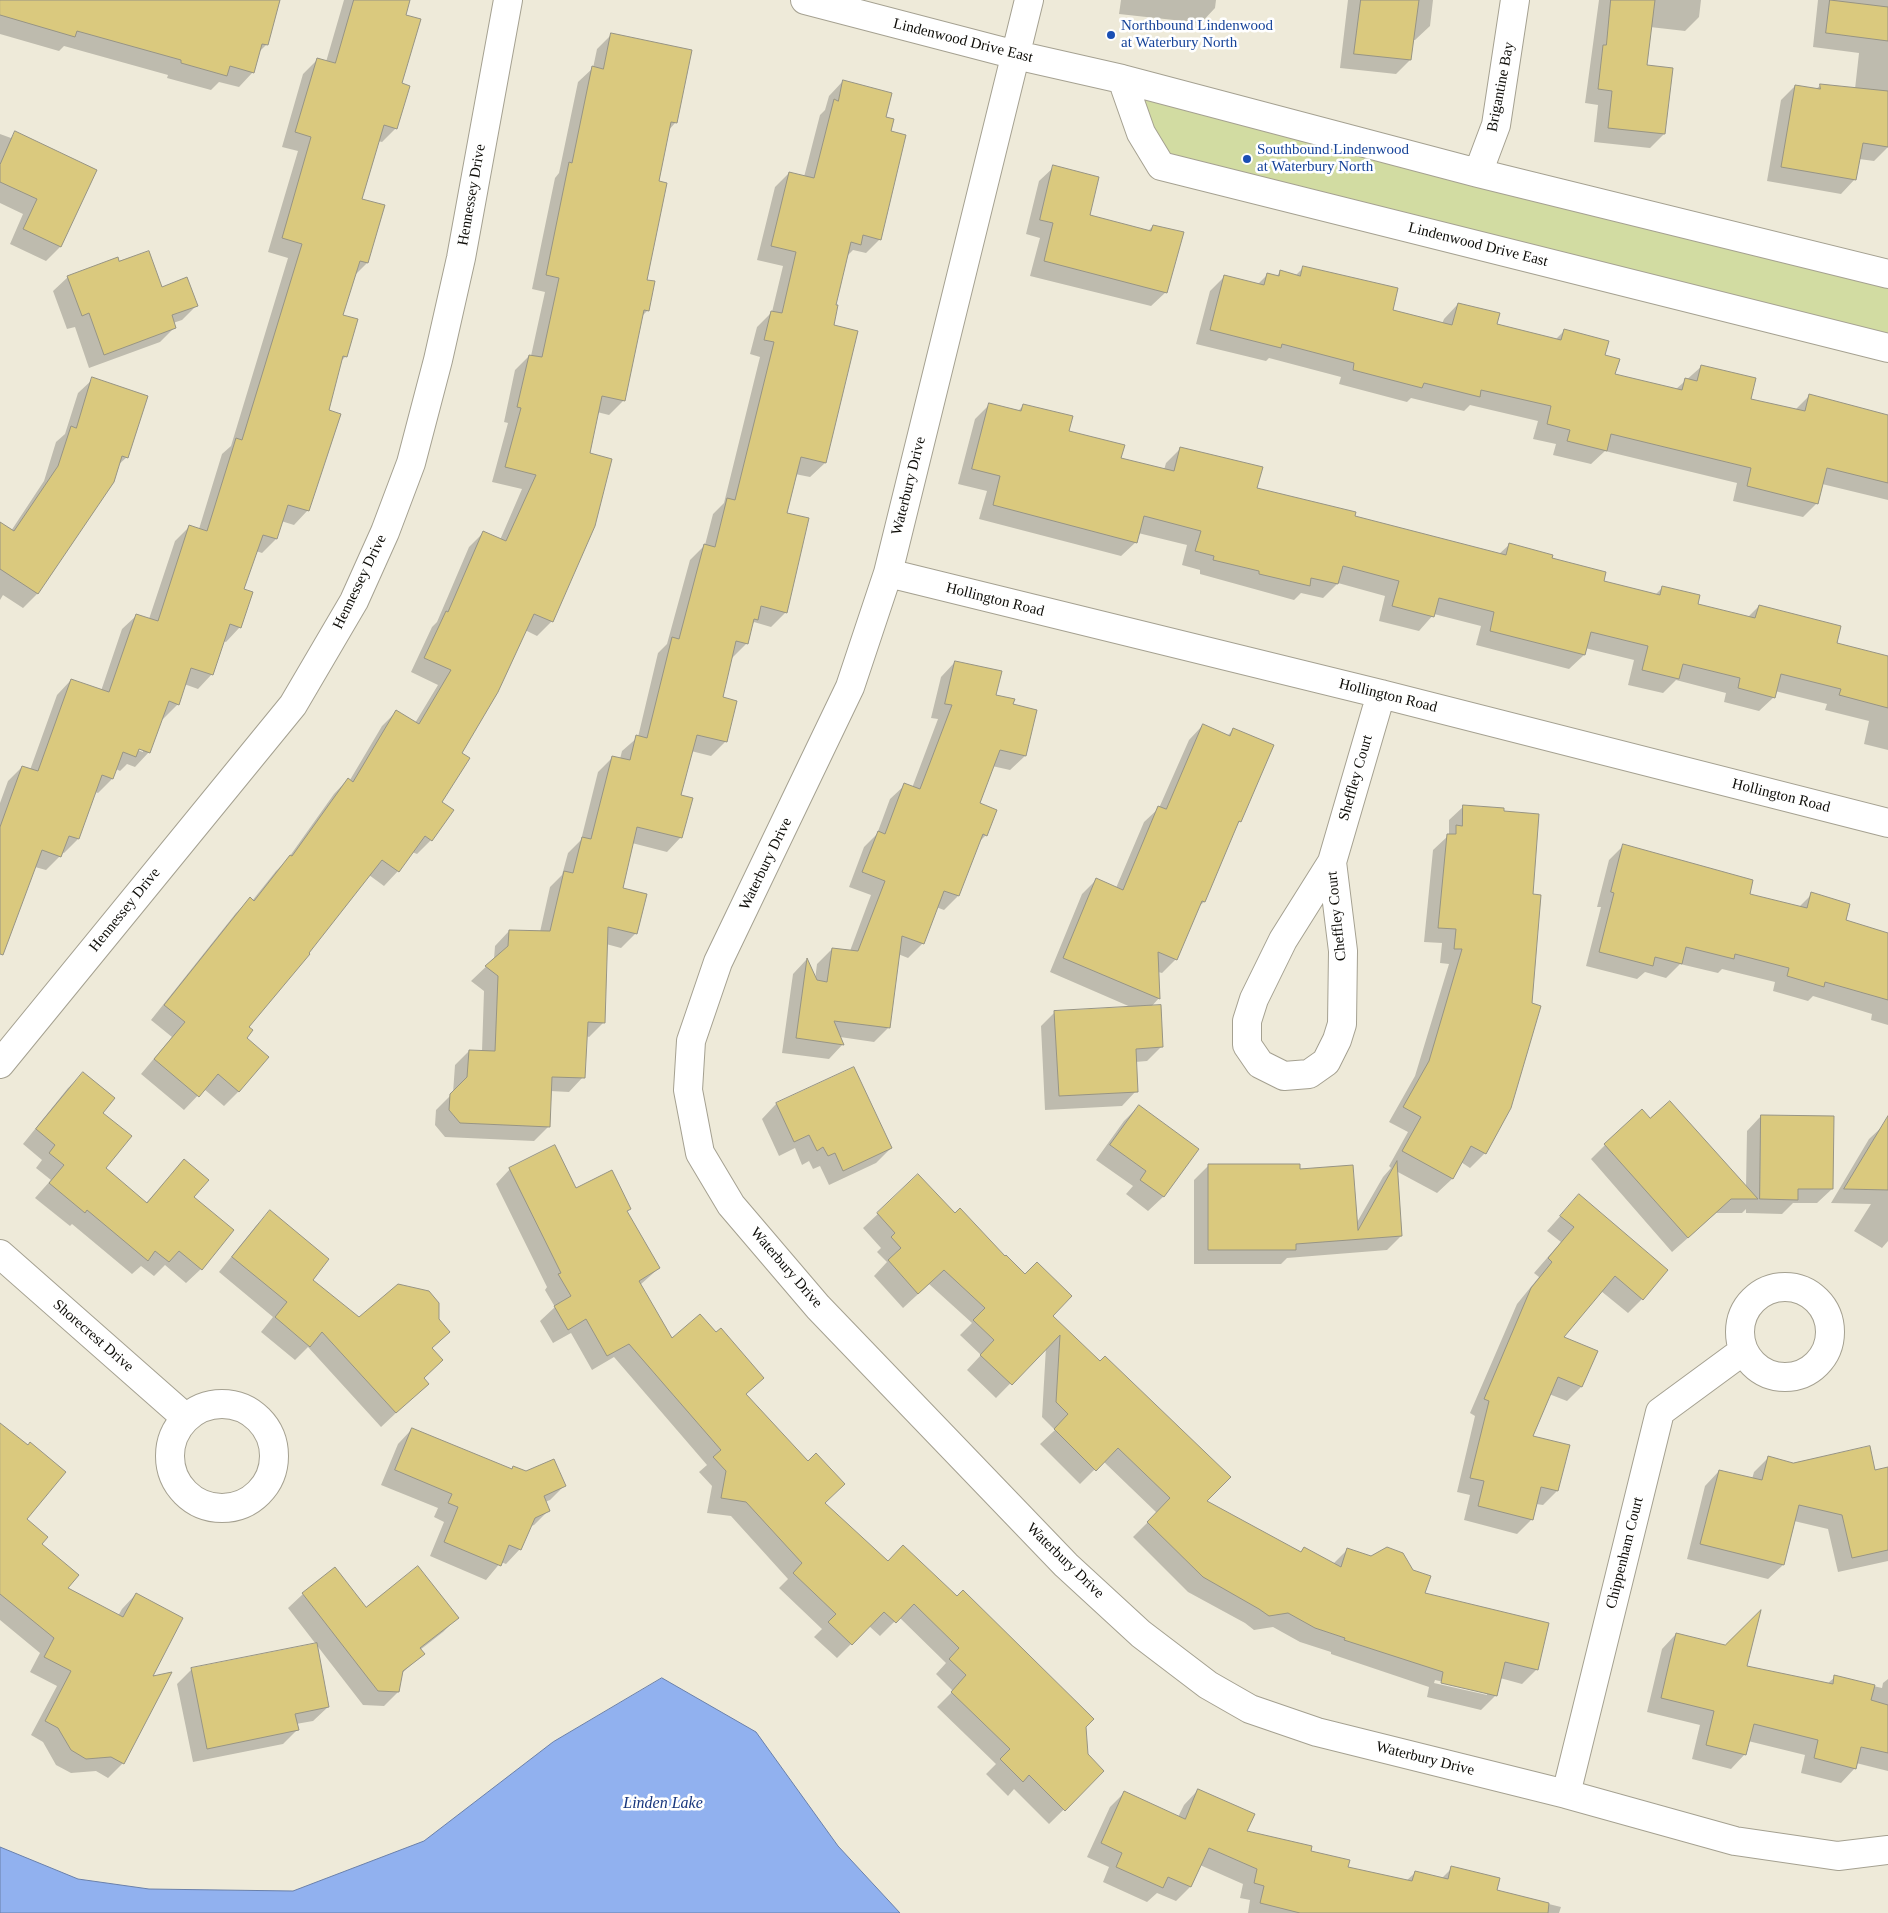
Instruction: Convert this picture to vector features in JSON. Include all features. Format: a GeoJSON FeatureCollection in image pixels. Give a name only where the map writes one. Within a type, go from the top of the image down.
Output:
{"type":"FeatureCollection","features":[{"type":"Feature","properties":{"kind":"street","name":"Hennessey Drive"},"geometry":{"type":"LineString","coordinates":[[0,1064],[293,705],[354,601],[385,532],[411,463],[438,360],[461,258],[508,0]]}},
{"type":"Feature","properties":{"kind":"street","name":"Lindenwood Drive East"},"geometry":{"type":"LineString","coordinates":[[806,0],[1122,79],[1478,173],[1888,274]]}},
{"type":"Feature","properties":{"kind":"street"},"geometry":{"type":"LineString","coordinates":[[1016,54],[1029,0]]}},
{"type":"Feature","properties":{"kind":"street","name":"Brigantine Bay"},"geometry":{"type":"LineString","coordinates":[[1478,173],[1496,125],[1516,0]]}},
{"type":"Feature","properties":{"kind":"street","name":"Waterbury Drive"},"geometry":{"type":"LineString","coordinates":[[1016,54],[888,573],[850,687],[718,962],[691,1041],[688,1090],[700,1153],[731,1205],[818,1307],[1066,1565],[1141,1634],[1208,1685],[1250,1709],[1316,1732],[1566,1794],[1735,1841],[1838,1856],[1888,1850]]}},
{"type":"Feature","properties":{"kind":"street","name":"Lindenwood Drive East"},"geometry":{"type":"LineString","coordinates":[[1122,79],[1141,133],[1161,166],[1888,348]]}},
{"type":"Feature","properties":{"kind":"street","name":"Hollington Road"},"geometry":{"type":"LineString","coordinates":[[888,573],[1381,694],[1888,823]]}},
{"type":"Feature","properties":{"kind":"street","name":"Sheffley Court"},"geometry":{"type":"LineString","coordinates":[[1332,862],[1381,694]]}},
{"type":"Feature","properties":{"kind":"street","name":"Cheffley Court"},"geometry":{"type":"LineString","coordinates":[[1332,862],[1343,951],[1342,1024],[1337,1040],[1326,1062],[1308,1074],[1284,1076],[1260,1064],[1247,1045],[1247,1021],[1254,998],[1283,940],[1332,862]]}},
{"type":"Feature","properties":{"kind":"street","name":"Shorecrest Drive"},"geometry":{"type":"LineString","coordinates":[[0,1254],[186,1418]]}},
{"type":"Feature","properties":{"kind":"street","name":"Chippenham Court"},"geometry":{"type":"LineString","coordinates":[[1566,1794],[1660,1412],[1743,1350]]}},
{"type":"Feature","properties":{"kind":"green space"},"geometry":{"type":"Polygon","coordinates":[[[1122,79],[1888,274],[1888,348],[1161,166],[1122,79]]]}},
{"type":"Feature","properties":{"kind":"water","name":"Linden Lake"},"geometry":{"type":"Polygon","coordinates":[[[662,1678],[756,1732],[838,1846],[900,1913],[0,1913],[0,1847],[78,1879],[149,1889],[293,1891],[424,1841],[553,1742],[662,1678]]]}},
{"type":"Feature","properties":{"kind":"building"},"geometry":{"type":"Polygon","coordinates":[[[0,0],[280,0],[268,45],[262,44],[254,73],[230,66],[227,76],[181,63],[181,60],[77,31],[75,37],[0,15],[0,0]]]}},
{"type":"Feature","properties":{"kind":"building"},"geometry":{"type":"Polygon","coordinates":[[[354,0],[410,0],[406,15],[421,19],[402,83],[410,86],[397,129],[384,125],[362,199],[385,205],[368,263],[360,261],[343,315],[358,319],[347,357],[343,356],[329,410],[341,414],[309,511],[288,505],[277,539],[263,535],[244,589],[253,592],[241,628],[230,624],[213,675],[191,668],[179,705],[169,701],[150,753],[139,749],[136,757],[123,752],[113,779],[102,775],[79,839],[69,836],[61,857],[42,850],[3,955],[0,954],[0,827],[22,766],[38,771],[71,679],[109,692],[136,614],[158,621],[189,525],[207,531],[236,438],[242,440],[302,244],[282,238],[311,137],[295,132],[317,58],[335,63],[354,0]]]}},
{"type":"Feature","properties":{"kind":"building"},"geometry":{"type":"Polygon","coordinates":[[[1361,0],[1419,0],[1411,60],[1354,54],[1361,0]]]}},
{"type":"Feature","properties":{"kind":"building"},"geometry":{"type":"Polygon","coordinates":[[[1611,0],[1655,0],[1647,65],[1673,68],[1665,134],[1608,128],[1612,91],[1598,89],[1603,45],[1606,45],[1611,0]]]}},
{"type":"Feature","properties":{"kind":"building"},"geometry":{"type":"Polygon","coordinates":[[[1830,0],[1888,7],[1888,41],[1826,33],[1830,0]]]}},
{"type":"Feature","properties":{"kind":"building"},"geometry":{"type":"Polygon","coordinates":[[[611,33],[692,50],[677,123],[671,122],[659,181],[667,183],[647,280],[655,281],[649,311],[644,310],[625,401],[602,396],[590,453],[612,459],[595,526],[553,622],[534,614],[498,692],[462,753],[470,758],[442,802],[454,810],[432,841],[425,836],[399,872],[382,860],[310,954],[249,1027],[253,1030],[247,1038],[269,1057],[239,1092],[218,1074],[199,1097],[154,1059],[185,1022],[164,1005],[250,897],[254,901],[290,855],[292,856],[348,778],[353,782],[396,710],[419,724],[451,670],[424,658],[446,611],[448,612],[483,531],[506,541],[536,475],[505,467],[521,408],[517,407],[529,355],[542,357],[559,278],[546,275],[569,162],[572,163],[592,66],[603,69],[611,33]]]}},
{"type":"Feature","properties":{"kind":"building"},"geometry":{"type":"Polygon","coordinates":[[[843,80],[892,93],[886,117],[894,119],[891,131],[906,135],[881,240],[863,235],[861,245],[851,242],[836,305],[838,305],[834,325],[858,331],[826,463],[801,457],[787,513],[809,518],[787,613],[761,606],[758,620],[754,619],[748,644],[736,641],[723,697],[737,701],[727,742],[697,735],[681,795],[693,798],[682,838],[637,827],[623,888],[647,894],[637,934],[608,927],[605,1023],[588,1022],[585,1078],[552,1077],[550,1127],[460,1123],[449,1110],[450,1094],[467,1077],[469,1050],[495,1051],[498,976],[485,966],[508,946],[509,930],[550,931],[564,871],[573,873],[582,837],[591,839],[612,756],[630,760],[636,735],[647,738],[672,637],[679,639],[704,544],[715,547],[727,498],[735,500],[774,342],[764,340],[771,311],[782,313],[796,252],[771,246],[789,172],[814,178],[834,99],[838,101],[843,80]]]}},
{"type":"Feature","properties":{"kind":"building"},"geometry":{"type":"Polygon","coordinates":[[[1820,84],[1888,91],[1888,147],[1863,143],[1856,180],[1781,167],[1795,85],[1820,89],[1820,84]]]}},
{"type":"Feature","properties":{"kind":"building"},"geometry":{"type":"Polygon","coordinates":[[[15,131],[97,170],[61,247],[23,229],[37,199],[0,182],[0,165],[15,131]]]}},
{"type":"Feature","properties":{"kind":"building"},"geometry":{"type":"Polygon","coordinates":[[[1053,165],[1099,177],[1090,215],[1151,231],[1153,225],[1184,232],[1167,293],[1044,261],[1053,223],[1040,220],[1053,165]]]}},
{"type":"Feature","properties":{"kind":"building"},"geometry":{"type":"Polygon","coordinates":[[[149,251],[162,287],[187,277],[198,306],[172,315],[176,328],[104,355],[89,313],[82,316],[67,276],[118,257],[119,261],[149,251]]]}},
{"type":"Feature","properties":{"kind":"building"},"geometry":{"type":"Polygon","coordinates":[[[1303,266],[1398,288],[1393,310],[1452,325],[1458,303],[1500,313],[1497,324],[1561,340],[1564,329],[1609,341],[1605,355],[1620,359],[1615,374],[1682,390],[1685,378],[1697,381],[1701,365],[1756,378],[1751,399],[1805,411],[1809,394],[1888,415],[1888,483],[1827,468],[1818,504],[1747,486],[1751,468],[1611,434],[1607,451],[1567,441],[1570,430],[1547,424],[1551,406],[1481,390],[1480,397],[1424,383],[1422,388],[1353,370],[1354,363],[1282,344],[1281,348],[1210,330],[1224,275],[1264,285],[1267,273],[1279,276],[1280,270],[1300,276],[1303,266]]]}},
{"type":"Feature","properties":{"kind":"building"},"geometry":{"type":"Polygon","coordinates":[[[92,377],[148,396],[128,458],[122,456],[114,482],[38,594],[0,569],[0,522],[14,531],[58,466],[71,426],[76,428],[92,377]]]}},
{"type":"Feature","properties":{"kind":"building"},"geometry":{"type":"Polygon","coordinates":[[[989,403],[1021,411],[1023,404],[1073,416],[1069,431],[1125,445],[1121,458],[1174,471],[1180,447],[1263,467],[1257,488],[1356,512],[1355,516],[1506,555],[1509,543],[1553,555],[1552,558],[1606,572],[1604,581],[1660,595],[1662,586],[1700,595],[1698,604],[1755,618],[1759,605],[1841,626],[1837,643],[1888,656],[1888,708],[1839,695],[1841,689],[1781,674],[1775,698],[1738,688],[1740,678],[1683,664],[1679,679],[1642,670],[1648,646],[1591,632],[1585,655],[1490,631],[1494,612],[1439,598],[1434,617],[1392,606],[1399,581],[1343,566],[1338,584],[1311,578],[1310,586],[1259,574],[1259,571],[1213,560],[1214,556],[1195,551],[1201,531],[1144,516],[1137,543],[993,505],[1000,476],[972,469],[989,403]]]}},
{"type":"Feature","properties":{"kind":"building"},"geometry":{"type":"Polygon","coordinates":[[[955,661],[1002,671],[996,695],[1015,699],[1013,704],[1037,710],[1026,756],[1000,750],[980,803],[997,810],[987,836],[983,834],[959,896],[944,891],[924,944],[902,936],[890,1028],[834,1021],[844,1045],[796,1038],[807,958],[817,980],[827,982],[832,948],[858,951],[885,881],[862,872],[878,831],[885,834],[904,783],[920,789],[952,705],[945,704],[955,661]]]}},
{"type":"Feature","properties":{"kind":"building"},"geometry":{"type":"Polygon","coordinates":[[[1203,724],[1230,736],[1233,728],[1274,745],[1205,902],[1202,901],[1177,960],[1158,952],[1160,999],[1063,958],[1096,878],[1123,890],[1158,806],[1166,809],[1203,724]]]}},
{"type":"Feature","properties":{"kind":"building"},"geometry":{"type":"Polygon","coordinates":[[[1463,805],[1504,808],[1504,811],[1539,814],[1533,894],[1541,895],[1532,1003],[1541,1006],[1511,1108],[1486,1154],[1471,1146],[1453,1179],[1402,1151],[1421,1117],[1403,1107],[1429,1061],[1462,949],[1454,949],[1456,929],[1438,928],[1447,834],[1456,834],[1456,825],[1462,826],[1463,805]]]}},
{"type":"Feature","properties":{"kind":"building"},"geometry":{"type":"Polygon","coordinates":[[[1623,844],[1753,880],[1750,894],[1807,908],[1811,892],[1850,904],[1846,920],[1888,933],[1888,1000],[1825,982],[1824,987],[1787,976],[1789,968],[1735,954],[1734,959],[1686,947],[1682,964],[1655,957],[1653,966],[1599,952],[1614,893],[1611,892],[1623,844]]]}},
{"type":"Feature","properties":{"kind":"building"},"geometry":{"type":"Polygon","coordinates":[[[1161,1005],[1163,1047],[1136,1049],[1138,1092],[1059,1096],[1054,1011],[1161,1005]]]}},
{"type":"Feature","properties":{"kind":"building"},"geometry":{"type":"Polygon","coordinates":[[[854,1067],[892,1148],[843,1171],[835,1153],[828,1156],[823,1147],[817,1151],[809,1135],[794,1142],[776,1103],[854,1067]]]}},
{"type":"Feature","properties":{"kind":"building"},"geometry":{"type":"Polygon","coordinates":[[[83,1072],[115,1098],[103,1113],[132,1136],[106,1168],[147,1203],[184,1159],[209,1180],[194,1197],[234,1230],[202,1270],[179,1251],[169,1262],[155,1251],[148,1261],[87,1210],[85,1213],[49,1183],[64,1165],[49,1153],[55,1145],[36,1129],[83,1072]]]}},
{"type":"Feature","properties":{"kind":"building"},"geometry":{"type":"Polygon","coordinates":[[[1670,1101],[1758,1199],[1731,1199],[1688,1238],[1604,1144],[1642,1109],[1650,1118],[1670,1101]]]}},
{"type":"Feature","properties":{"kind":"building"},"geometry":{"type":"Polygon","coordinates":[[[1139,1105],[1199,1149],[1164,1197],[1140,1180],[1146,1171],[1110,1145],[1139,1105]]]}},
{"type":"Feature","properties":{"kind":"building"},"geometry":{"type":"Polygon","coordinates":[[[1761,1115],[1834,1116],[1833,1189],[1798,1189],[1798,1200],[1760,1199],[1761,1115]]]}},
{"type":"Feature","properties":{"kind":"building"},"geometry":{"type":"Polygon","coordinates":[[[1888,1116],[1888,1190],[1844,1189],[1888,1116]]]}},
{"type":"Feature","properties":{"kind":"building"},"geometry":{"type":"Polygon","coordinates":[[[555,1145],[576,1188],[612,1170],[631,1209],[627,1211],[660,1268],[639,1281],[672,1338],[700,1314],[716,1332],[721,1328],[764,1378],[746,1394],[808,1461],[816,1453],[845,1484],[825,1503],[888,1561],[903,1545],[957,1596],[963,1590],[1094,1719],[1086,1727],[1088,1754],[1104,1771],[1065,1811],[1029,1775],[1023,1782],[1000,1759],[1010,1749],[951,1692],[966,1675],[949,1659],[959,1648],[914,1604],[896,1623],[884,1612],[852,1645],[828,1622],[836,1614],[793,1573],[802,1563],[746,1502],[721,1498],[726,1471],[713,1457],[721,1450],[629,1344],[607,1356],[586,1319],[568,1330],[554,1306],[571,1296],[558,1274],[561,1273],[509,1168],[555,1145]]]}},
{"type":"Feature","properties":{"kind":"building"},"geometry":{"type":"Polygon","coordinates":[[[1397,1161],[1402,1236],[1296,1244],[1296,1250],[1208,1250],[1208,1164],[1300,1164],[1300,1169],[1353,1165],[1358,1230],[1397,1161]]]}},
{"type":"Feature","properties":{"kind":"building"},"geometry":{"type":"Polygon","coordinates":[[[918,1174],[955,1213],[960,1208],[1005,1256],[1025,1274],[1037,1262],[1072,1296],[1053,1316],[1100,1361],[1105,1356],[1231,1477],[1207,1501],[1301,1552],[1304,1547],[1341,1567],[1347,1548],[1371,1556],[1387,1547],[1403,1553],[1413,1570],[1431,1576],[1425,1593],[1549,1623],[1538,1670],[1505,1662],[1497,1696],[1441,1683],[1443,1672],[1344,1640],[1345,1638],[1315,1628],[1288,1613],[1269,1616],[1203,1577],[1147,1522],[1170,1498],[1118,1448],[1096,1471],[1054,1429],[1068,1414],[1056,1402],[1060,1335],[1012,1385],[980,1355],[994,1340],[973,1320],[985,1308],[944,1270],[918,1294],[888,1260],[901,1248],[891,1237],[895,1233],[877,1213],[918,1174]]]}},
{"type":"Feature","properties":{"kind":"building"},"geometry":{"type":"Polygon","coordinates":[[[1579,1194],[1668,1270],[1643,1300],[1615,1276],[1564,1337],[1598,1351],[1582,1387],[1558,1377],[1533,1436],[1570,1445],[1558,1491],[1541,1487],[1533,1520],[1478,1506],[1484,1481],[1470,1478],[1489,1401],[1484,1399],[1531,1288],[1552,1262],[1548,1258],[1574,1227],[1560,1216],[1579,1194]]]}},
{"type":"Feature","properties":{"kind":"building"},"geometry":{"type":"Polygon","coordinates":[[[270,1210],[329,1259],[313,1280],[359,1317],[398,1284],[429,1291],[439,1303],[439,1319],[450,1332],[432,1348],[443,1360],[424,1378],[429,1384],[396,1413],[322,1332],[310,1347],[275,1317],[287,1302],[232,1257],[270,1210]]]}},
{"type":"Feature","properties":{"kind":"building"},"geometry":{"type":"Polygon","coordinates":[[[0,1423],[28,1445],[30,1442],[66,1472],[27,1519],[48,1537],[42,1544],[79,1575],[68,1588],[123,1617],[136,1593],[183,1618],[153,1676],[172,1672],[124,1764],[111,1757],[86,1759],[71,1750],[58,1728],[45,1721],[71,1671],[44,1657],[54,1638],[0,1594],[0,1423]]]}},
{"type":"Feature","properties":{"kind":"building"},"geometry":{"type":"Polygon","coordinates":[[[412,1428],[512,1469],[513,1466],[526,1471],[554,1459],[566,1486],[544,1496],[550,1511],[535,1518],[521,1550],[509,1545],[501,1566],[444,1542],[458,1507],[448,1503],[452,1494],[395,1470],[412,1428]]]}},
{"type":"Feature","properties":{"kind":"building"},"geometry":{"type":"Polygon","coordinates":[[[1870,1446],[1875,1470],[1888,1467],[1888,1550],[1852,1558],[1842,1515],[1799,1505],[1784,1565],[1700,1544],[1719,1470],[1762,1480],[1768,1456],[1793,1463],[1870,1446]]]}},
{"type":"Feature","properties":{"kind":"building"},"geometry":{"type":"Polygon","coordinates":[[[418,1566],[459,1618],[420,1648],[425,1654],[403,1671],[399,1692],[378,1691],[302,1593],[335,1567],[366,1607],[418,1566]]]}},
{"type":"Feature","properties":{"kind":"building"},"geometry":{"type":"Polygon","coordinates":[[[1761,1610],[1747,1666],[1833,1684],[1834,1675],[1875,1685],[1871,1700],[1888,1705],[1888,1753],[1861,1747],[1856,1769],[1814,1758],[1818,1740],[1754,1724],[1746,1755],[1706,1745],[1714,1711],[1661,1698],[1676,1633],[1725,1645],[1761,1610]]]}},
{"type":"Feature","properties":{"kind":"building"},"geometry":{"type":"Polygon","coordinates":[[[317,1643],[329,1707],[295,1714],[299,1730],[207,1749],[191,1668],[317,1643]]]}},
{"type":"Feature","properties":{"kind":"building"},"geometry":{"type":"Polygon","coordinates":[[[1198,1789],[1255,1814],[1247,1831],[1312,1846],[1311,1851],[1350,1860],[1348,1867],[1412,1881],[1415,1871],[1448,1879],[1451,1866],[1500,1878],[1497,1890],[1549,1903],[1548,1913],[1300,1913],[1260,1903],[1264,1886],[1254,1883],[1257,1869],[1209,1848],[1191,1887],[1168,1877],[1163,1888],[1116,1867],[1122,1853],[1101,1843],[1124,1791],[1185,1819],[1198,1789]]]}},
{"type":"Feature","properties":{"kind":"place","name":"Northbound Lindenwood at Waterbury North"},"geometry":{"type":"Point","coordinates":[1111,35]}},
{"type":"Feature","properties":{"kind":"place","name":"Southbound Lindenwood at Waterbury North"},"geometry":{"type":"Point","coordinates":[1247,159]}}]}
